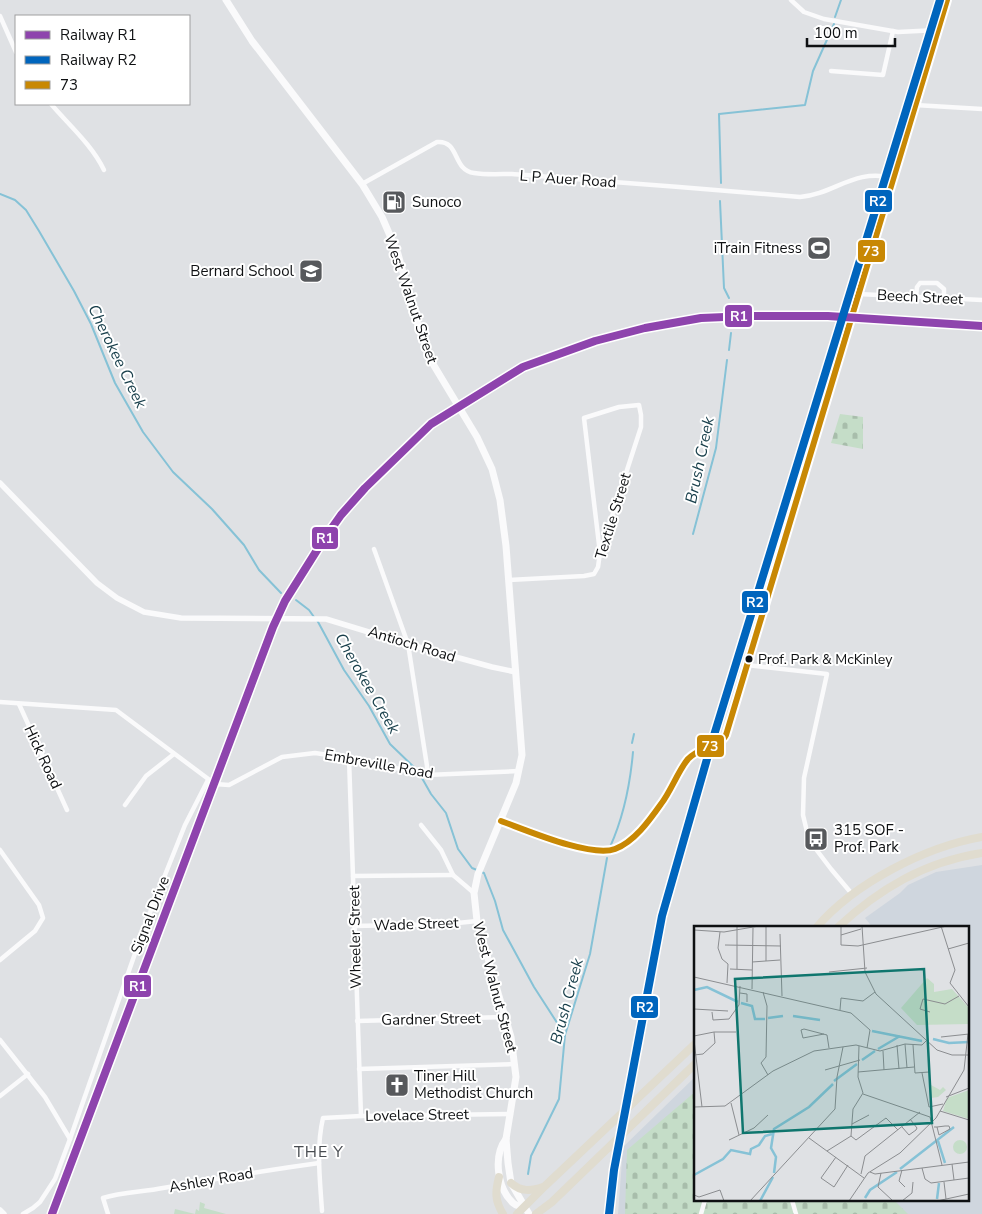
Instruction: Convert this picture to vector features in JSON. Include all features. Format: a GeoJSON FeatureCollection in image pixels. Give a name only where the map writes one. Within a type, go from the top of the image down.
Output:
{"type":"FeatureCollection","features":[{"type":"Feature","properties":{"kind":"highway"},"geometry":{"type":"LineString","coordinates":[[818,926],[843,900],[880,875],[935,850],[982,837]]}},
{"type":"Feature","properties":{"kind":"highway"},"geometry":{"type":"LineString","coordinates":[[839,926],[858,909],[905,877],[944,861],[982,853]]}},
{"type":"Feature","properties":{"kind":"highway"},"geometry":{"type":"LineString","coordinates":[[518,1214],[527,1211],[545,1186],[694,1045]]}},
{"type":"Feature","properties":{"kind":"highway"},"geometry":{"type":"LineString","coordinates":[[536,1214],[552,1202],[694,1065]]}},
{"type":"Feature","properties":{"kind":"highway"},"geometry":{"type":"LineString","coordinates":[[499,1177],[496,1196],[498,1206],[503,1214]]}},
{"type":"Feature","properties":{"kind":"highway"},"geometry":{"type":"LineString","coordinates":[[512,1183],[520,1189],[526,1190],[545,1186]]}},
{"type":"Feature","properties":{"kind":"main road","name":"West Walnut Street"},"geometry":{"type":"LineString","coordinates":[[226,0],[252,41],[362,184],[382,217],[402,266],[426,348],[445,386],[483,448],[497,485],[509,580],[522,744],[516,783],[479,871],[474,894],[478,921],[511,1037],[515,1064],[515,1089],[506,1139],[509,1173],[512,1183],[527,1211]]}},
{"type":"Feature","properties":{"kind":"main road","name":"West Walnut Street"},"geometry":{"type":"LineString","coordinates":[[499,1177],[502,1145],[506,1139]]}},
{"type":"Feature","properties":{"kind":"main road"},"geometry":{"type":"LineString","coordinates":[[499,1177],[506,1193],[514,1204],[527,1211]]}},
{"type":"Feature","properties":{"kind":"street"},"geometry":{"type":"LineString","coordinates":[[791,0],[804,12],[816,17],[892,31],[938,30]]}},
{"type":"Feature","properties":{"kind":"street"},"geometry":{"type":"LineString","coordinates":[[501,821],[584,849],[608,851],[620,846],[631,838],[650,819],[668,794],[688,759],[703,748],[718,744],[724,739],[947,0]]}},
{"type":"Feature","properties":{"kind":"street"},"geometry":{"type":"LineString","coordinates":[[0,16],[15,50]]}},
{"type":"Feature","properties":{"kind":"street"},"geometry":{"type":"LineString","coordinates":[[831,70],[883,75],[892,31]]}},
{"type":"Feature","properties":{"kind":"street"},"geometry":{"type":"LineString","coordinates":[[52,105],[90,148],[104,170]]}},
{"type":"Feature","properties":{"kind":"street"},"geometry":{"type":"LineString","coordinates":[[915,105],[982,109]]}},
{"type":"Feature","properties":{"kind":"street","name":"L P Auer Road"},"geometry":{"type":"LineString","coordinates":[[362,184],[441,141],[447,143],[453,149],[465,170],[472,173],[524,175],[800,196],[812,196],[859,176],[872,175],[893,178]]}},
{"type":"Feature","properties":{"kind":"street"},"geometry":{"type":"LineString","coordinates":[[916,297],[917,287],[920,283],[937,283],[944,289],[944,298]]}},
{"type":"Feature","properties":{"kind":"street","name":"Beech Street"},"geometry":{"type":"LineString","coordinates":[[858,294],[982,300]]}},
{"type":"Feature","properties":{"kind":"street","name":"Textile Street"},"geometry":{"type":"LineString","coordinates":[[509,580],[594,574],[598,567],[600,553],[641,427],[639,405],[619,407],[584,418],[600,553]]}},
{"type":"Feature","properties":{"kind":"street","name":"Antioch Road"},"geometry":{"type":"LineString","coordinates":[[0,482],[97,583],[118,598],[144,612],[181,618],[326,618],[408,644],[516,672]]}},
{"type":"Feature","properties":{"kind":"street"},"geometry":{"type":"LineString","coordinates":[[374,549],[408,644],[427,766],[423,774]]}},
{"type":"Feature","properties":{"kind":"street"},"geometry":{"type":"LineString","coordinates":[[747,665],[827,674],[804,778],[803,815],[809,840],[830,869],[852,894]]}},
{"type":"Feature","properties":{"kind":"street","name":"Embreville Road"},"geometry":{"type":"LineString","coordinates":[[0,702],[116,710],[215,784],[230,785],[282,757],[315,753],[349,758],[423,774],[519,771]]}},
{"type":"Feature","properties":{"kind":"street","name":"Hick Road"},"geometry":{"type":"LineString","coordinates":[[19,704],[67,810]]}},
{"type":"Feature","properties":{"kind":"street"},"geometry":{"type":"LineString","coordinates":[[125,805],[146,776],[174,754]]}},
{"type":"Feature","properties":{"kind":"street","name":"Wheeler Street"},"geometry":{"type":"LineString","coordinates":[[349,758],[361,1116]]}},
{"type":"Feature","properties":{"kind":"street","name":"Signal Drive"},"geometry":{"type":"LineString","coordinates":[[70,1139],[145,925],[185,825],[208,780]]}},
{"type":"Feature","properties":{"kind":"street"},"geometry":{"type":"LineString","coordinates":[[421,825],[441,850],[453,875],[474,894]]}},
{"type":"Feature","properties":{"kind":"street"},"geometry":{"type":"LineString","coordinates":[[0,850],[39,905],[43,918],[35,931],[0,960]]}},
{"type":"Feature","properties":{"kind":"street"},"geometry":{"type":"LineString","coordinates":[[353,876],[453,875]]}},
{"type":"Feature","properties":{"kind":"street","name":"Wade Street"},"geometry":{"type":"LineString","coordinates":[[354,926],[448,924],[478,921]]}},
{"type":"Feature","properties":{"kind":"street","name":"Gardner Street"},"geometry":{"type":"LineString","coordinates":[[357,1021],[506,1017]]}},
{"type":"Feature","properties":{"kind":"street"},"geometry":{"type":"LineString","coordinates":[[0,1040],[45,1097],[70,1139],[55,1178],[46,1195],[33,1208],[22,1214]]}},
{"type":"Feature","properties":{"kind":"street"},"geometry":{"type":"LineString","coordinates":[[359,1069],[515,1064]]}},
{"type":"Feature","properties":{"kind":"street"},"geometry":{"type":"LineString","coordinates":[[0,1096],[28,1074]]}},
{"type":"Feature","properties":{"kind":"street","name":"Lovelace Street"},"geometry":{"type":"LineString","coordinates":[[319,1163],[323,1118],[510,1114]]}},
{"type":"Feature","properties":{"kind":"street"},"geometry":{"type":"LineString","coordinates":[[319,1163],[322,1211]]}},
{"type":"Feature","properties":{"kind":"street","name":"Ashley Road"},"geometry":{"type":"LineString","coordinates":[[108,1214],[103,1198],[254,1172],[319,1163]]}},
{"type":"Feature","properties":{"kind":"street"},"geometry":{"type":"LineString","coordinates":[[0,1210],[4,1214]]}},
{"type":"Feature","properties":{"kind":"shaded area"},"geometry":{"type":"Polygon","coordinates":[[[982,865],[982,1214],[618,1214],[623,1147],[694,1078],[694,1202],[970,1202],[970,926],[871,926],[865,918],[908,885],[936,872],[982,865]]]}},
{"type":"Feature","properties":{"kind":"green space"},"geometry":{"type":"Polygon","coordinates":[[[840,414],[863,417],[863,449],[831,443],[840,414]]]}},
{"type":"Feature","properties":{"kind":"green space"},"geometry":{"type":"Polygon","coordinates":[[[694,1093],[694,1202],[896,1202],[908,1214],[625,1214],[627,1150],[694,1093]]]}},
{"type":"Feature","properties":{"kind":"green space"},"geometry":{"type":"Polygon","coordinates":[[[200,1202],[205,1204],[204,1208],[226,1214],[195,1214],[196,1209],[199,1211],[200,1202]]]}},
{"type":"Feature","properties":{"kind":"green space"},"geometry":{"type":"Polygon","coordinates":[[[175,1209],[195,1214],[174,1214],[175,1209]]]}},
{"type":"Feature","properties":{"kind":"waterway","name":"Brush Creek"},"geometry":{"type":"LineString","coordinates":[[835,17],[841,0]]}},
{"type":"Feature","properties":{"kind":"waterway","name":"Brush Creek"},"geometry":{"type":"LineString","coordinates":[[721,183],[719,114],[805,105],[813,71],[834,24]]}},
{"type":"Feature","properties":{"kind":"waterway","name":"Cherokee Creek"},"geometry":{"type":"LineString","coordinates":[[0,194],[15,200],[26,210],[39,231],[74,291],[91,324],[115,383],[143,432],[173,472],[212,509],[244,545],[259,570],[281,593]]}},
{"type":"Feature","properties":{"kind":"waterway","name":"Brush Creek"},"geometry":{"type":"LineString","coordinates":[[720,201],[724,288],[729,298]]}},
{"type":"Feature","properties":{"kind":"waterway","name":"Brush Creek"},"geometry":{"type":"LineString","coordinates":[[729,350],[731,333]]}},
{"type":"Feature","properties":{"kind":"waterway","name":"Brush Creek"},"geometry":{"type":"LineString","coordinates":[[693,534],[716,448],[727,360]]}},
{"type":"Feature","properties":{"kind":"waterway","name":"Cherokee Creek"},"geometry":{"type":"LineString","coordinates":[[296,600],[309,610],[314,617]]}},
{"type":"Feature","properties":{"kind":"waterway","name":"Cherokee Creek"},"geometry":{"type":"LineString","coordinates":[[317,620],[344,670],[369,706],[390,744],[418,771],[431,794],[446,813],[458,849],[472,868],[477,870]]}},
{"type":"Feature","properties":{"kind":"waterway","name":"Brush Creek"},"geometry":{"type":"LineString","coordinates":[[632,743],[634,734]]}},
{"type":"Feature","properties":{"kind":"waterway","name":"Brush Creek"},"geometry":{"type":"LineString","coordinates":[[610,847],[626,801],[633,752]]}},
{"type":"Feature","properties":{"kind":"waterway","name":"Brush Creek"},"geometry":{"type":"LineString","coordinates":[[528,1174],[531,1156],[559,1099],[565,1035],[590,954],[607,858]]}},
{"type":"Feature","properties":{"kind":"waterway","name":"Cherokee Creek"},"geometry":{"type":"LineString","coordinates":[[481,872],[484,873],[495,901],[503,930],[534,987],[565,1035]]}},
{"type":"Feature","properties":{"kind":"rail line","name":"R2"},"geometry":{"type":"LineString","coordinates":[[609,1214],[614,1170],[662,916],[711,745],[940,0]]}},
{"type":"Feature","properties":{"kind":"rail line","name":"R1"},"geometry":{"type":"LineString","coordinates":[[52,1214],[273,627],[285,601],[341,515],[365,488],[431,424],[523,367],[595,341],[645,328],[701,318],[828,316],[982,326]]}},
{"type":"Feature","properties":{"kind":"transit line","name":"73"},"geometry":{"type":"LineString","coordinates":[[501,821],[558,842],[591,850],[604,851],[615,849],[629,841],[646,824],[665,799],[688,759],[719,742],[726,735],[947,0]]}},
{"type":"Feature","properties":{"kind":"place","name":"Sunoco"},"geometry":{"type":"Point","coordinates":[394,202]}},
{"type":"Feature","properties":{"kind":"place","name":"iTrain Fitness"},"geometry":{"type":"Point","coordinates":[819,248]}},
{"type":"Feature","properties":{"kind":"place","name":"Bernard School"},"geometry":{"type":"Point","coordinates":[311,271]}},
{"type":"Feature","properties":{"kind":"place","name":"Prof. Park & McKinley"},"geometry":{"type":"Point","coordinates":[749,659]}},
{"type":"Feature","properties":{"kind":"place","name":"315 SOF - Prof. Park"},"geometry":{"type":"Point","coordinates":[816,839]}},
{"type":"Feature","properties":{"kind":"place","name":"Tiner Hill Methodist Church"},"geometry":{"type":"Point","coordinates":[397,1085]}},
{"type":"Feature","properties":{"kind":"district","name":"THE Y"},"geometry":{"type":"Point","coordinates":[319,1151]}}]}
